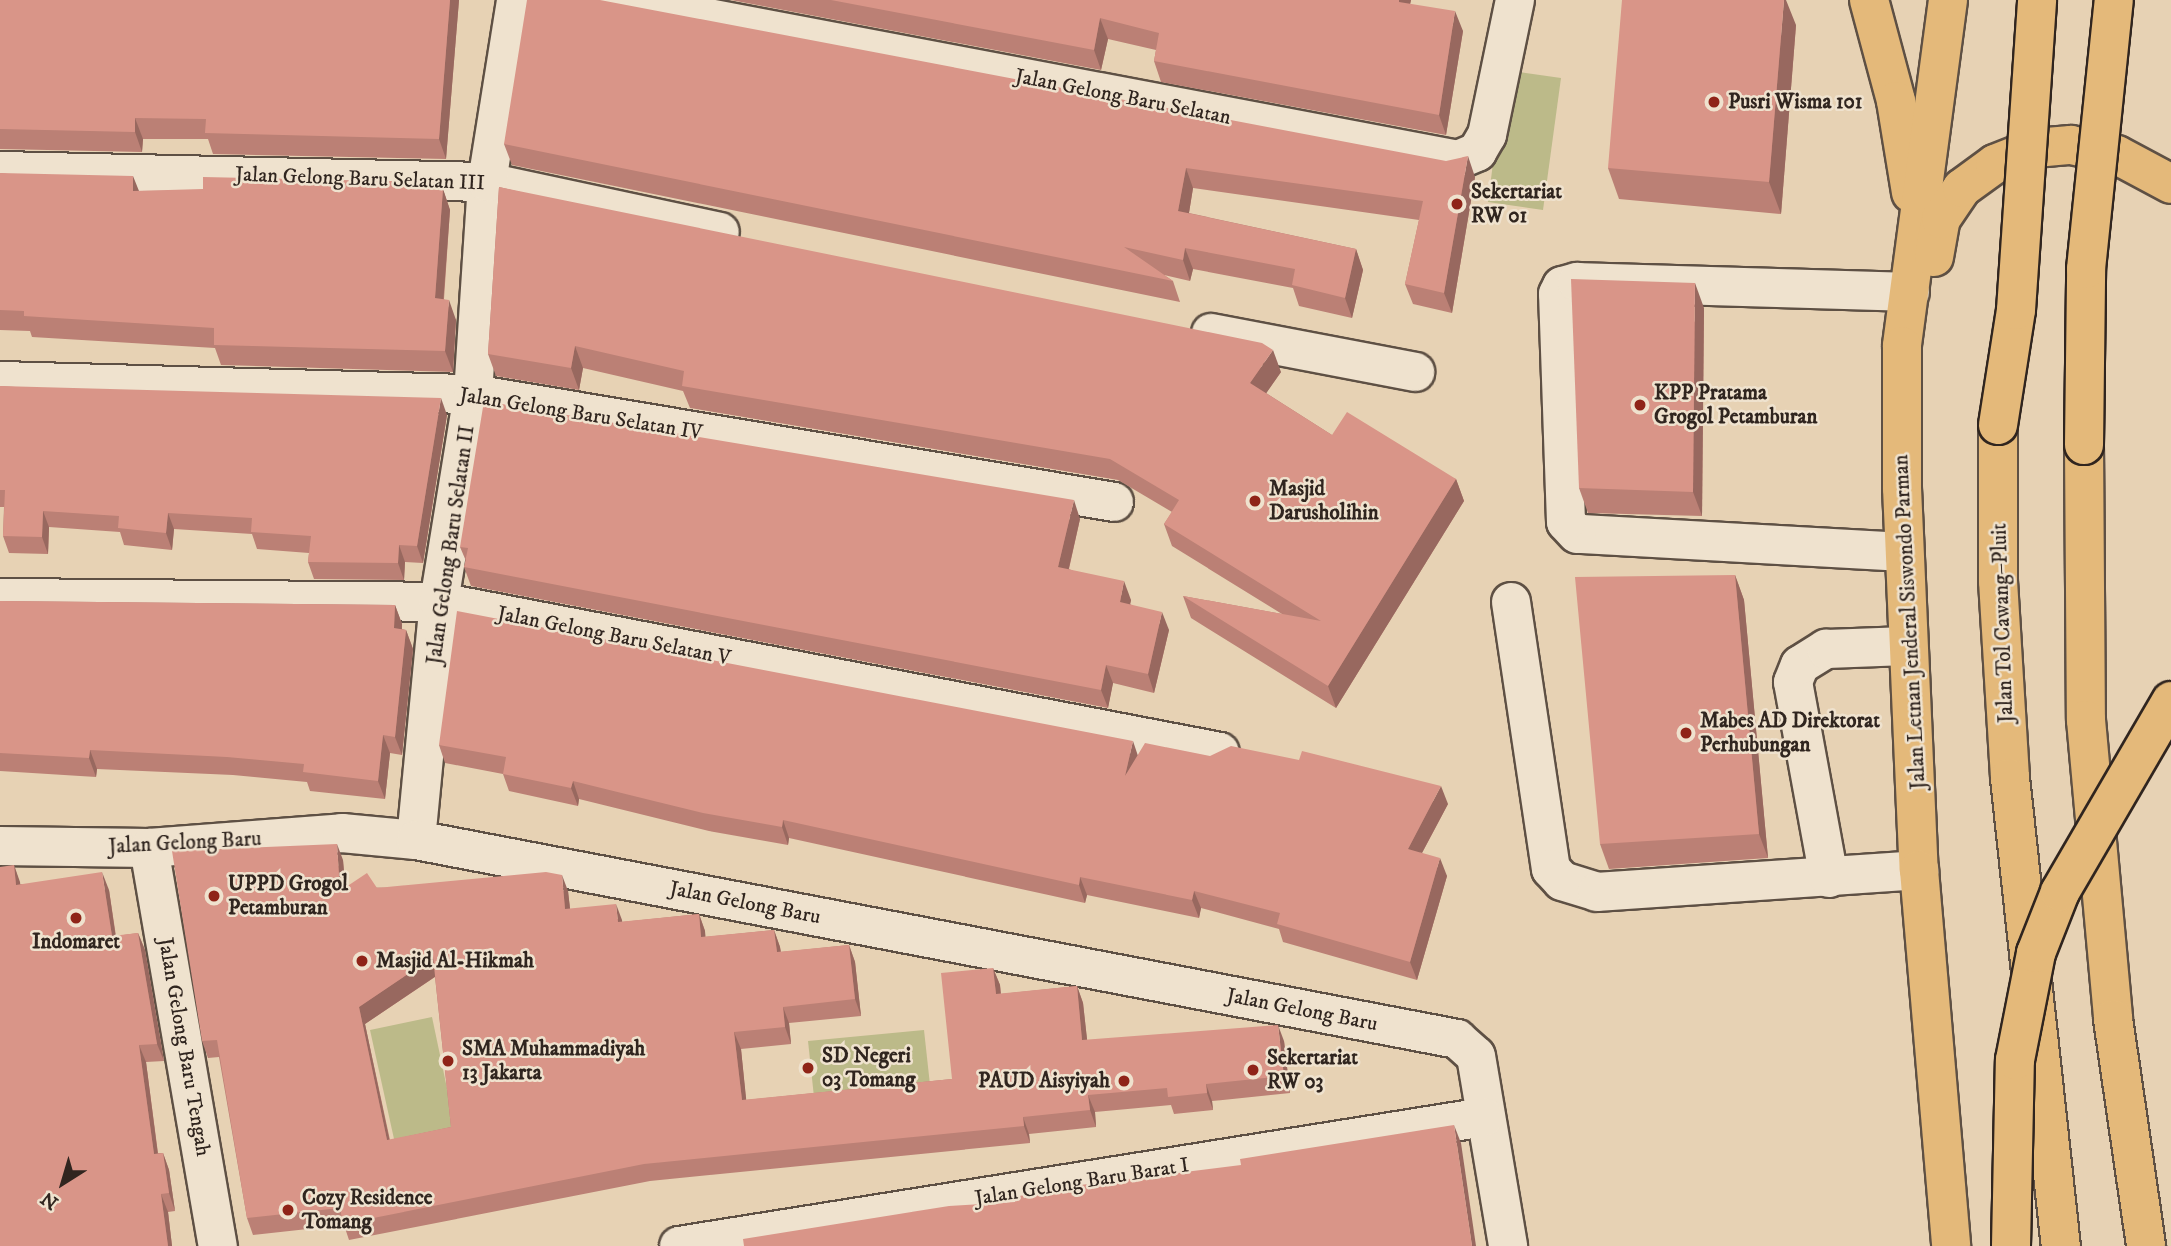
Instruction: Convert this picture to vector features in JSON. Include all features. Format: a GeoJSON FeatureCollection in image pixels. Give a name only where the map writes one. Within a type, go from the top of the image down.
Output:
{"type":"FeatureCollection","features":[{"type":"Feature","properties":{"kind":"highway"},"geometry":{"type":"LineString","coordinates":[[1869,0],[1896,101],[1918,233]]}},
{"type":"Feature","properties":{"kind":"highway","name":"Jalan Letnan Jenderal Siswondo Parman"},"geometry":{"type":"LineString","coordinates":[[1948,0],[1902,346],[1907,646],[1919,795],[1919,870],[1951,1246]]}},
{"type":"Feature","properties":{"kind":"highway","name":"Jalan Tol Cawang–Pluit"},"geometry":{"type":"LineString","coordinates":[[2037,0],[2016,310],[1998,425],[1998,581],[2013,804],[2061,1246]]}},
{"type":"Feature","properties":{"kind":"highway"},"geometry":{"type":"LineString","coordinates":[[2114,0],[2086,269],[2086,720],[2113,1019],[2146,1246]]}},
{"type":"Feature","properties":{"kind":"highway"},"geometry":{"type":"LineString","coordinates":[[1919,795],[1938,723],[1923,427],[1927,293],[1941,219],[1962,188],[1995,164],[2035,148],[2071,145],[2117,155],[2171,184]]}},
{"type":"Feature","properties":{"kind":"highway"},"geometry":{"type":"LineString","coordinates":[[2011,1246],[2015,1060],[2036,953],[2060,892],[2171,701]]}},
{"type":"Feature","properties":{"kind":"street","name":"Jalan Gelong Baru Selatan II"},"geometry":{"type":"LineString","coordinates":[[416,840],[439,603],[473,394],[487,182],[516,0]]}},
{"type":"Feature","properties":{"kind":"street","name":"Jalan Gelong Baru Selatan"},"geometry":{"type":"LineString","coordinates":[[613,0],[1458,160],[1477,152],[1486,135],[1515,0]]}},
{"type":"Feature","properties":{"kind":"street","name":"Jalan Gelong Baru Selatan III"},"geometry":{"type":"LineString","coordinates":[[0,171],[487,182],[757,240]]}},
{"type":"Feature","properties":{"kind":"street"},"geometry":{"type":"LineString","coordinates":[[1904,552],[1577,534],[1566,522],[1558,295],[1562,286],[1577,282],[1910,292]]}},
{"type":"Feature","properties":{"kind":"street"},"geometry":{"type":"LineString","coordinates":[[1174,326],[1415,372]]}},
{"type":"Feature","properties":{"kind":"street","name":"Jalan Gelong Baru Selatan IV"},"geometry":{"type":"LineString","coordinates":[[0,381],[473,394],[1115,502]]}},
{"type":"Feature","properties":{"kind":"street","name":"Jalan Gelong Baru Selatan V"},"geometry":{"type":"LineString","coordinates":[[0,598],[439,603],[1220,752]]}},
{"type":"Feature","properties":{"kind":"street"},"geometry":{"type":"LineString","coordinates":[[1511,601],[1551,869],[1562,881],[1597,892],[1919,870]]}},
{"type":"Feature","properties":{"kind":"street"},"geometry":{"type":"LineString","coordinates":[[1829,878],[1793,682],[1800,665],[1826,649],[1907,646]]}},
{"type":"Feature","properties":{"kind":"street","name":"Jalan Gelong Baru"},"geometry":{"type":"LineString","coordinates":[[0,846],[149,848],[342,832],[416,840],[1457,1040],[1476,1056],[1484,1117]]}},
{"type":"Feature","properties":{"kind":"street","name":"Jalan Gelong Baru Tengah"},"geometry":{"type":"LineString","coordinates":[[149,848],[218,1246]]}},
{"type":"Feature","properties":{"kind":"street"},"geometry":{"type":"LineString","coordinates":[[1484,1117],[1508,1246]]}},
{"type":"Feature","properties":{"kind":"street","name":"Jalan Gelong Baru Barat I"},"geometry":{"type":"LineString","coordinates":[[679,1246],[730,1242],[1484,1117]]}},
{"type":"Feature","properties":{"kind":"shaded area"},"geometry":{"type":"Polygon","coordinates":[[[1505,70],[1561,78],[1543,210],[1488,202],[1505,70]]]}},
{"type":"Feature","properties":{"kind":"shaded area"},"geometry":{"type":"Polygon","coordinates":[[[432,1017],[457,1136],[396,1148],[370,1030],[432,1017]]]}},
{"type":"Feature","properties":{"kind":"shaded area"},"geometry":{"type":"Polygon","coordinates":[[[924,1030],[930,1085],[814,1097],[808,1041],[924,1030]]]}},
{"type":"Feature","properties":{"kind":"building"},"geometry":{"type":"Polygon","coordinates":[[[0,0],[450,0],[439,139],[205,133],[206,119],[135,118],[135,132],[0,129],[0,0]]]}},
{"type":"Feature","properties":{"kind":"building"},"geometry":{"type":"Polygon","coordinates":[[[527,0],[600,0],[1446,161],[1468,156],[1444,293],[1405,284],[1423,201],[1186,168],[1178,211],[1356,249],[1345,298],[1292,285],[1295,269],[1185,248],[1183,260],[1124,247],[1173,281],[504,144],[527,0]]]}},
{"type":"Feature","properties":{"kind":"building"},"geometry":{"type":"Polygon","coordinates":[[[831,0],[1399,0],[1455,11],[1439,115],[1154,61],[1159,33],[1100,18],[1094,50],[831,0]]]}},
{"type":"Feature","properties":{"kind":"building"},"geometry":{"type":"Polygon","coordinates":[[[1622,0],[1784,0],[1769,182],[1608,168],[1622,0]]]}},
{"type":"Feature","properties":{"kind":"building"},"geometry":{"type":"Polygon","coordinates":[[[0,173],[133,176],[133,191],[203,189],[203,177],[435,182],[443,189],[435,298],[449,300],[445,351],[214,345],[214,328],[24,316],[24,311],[0,310],[0,173]]]}},
{"type":"Feature","properties":{"kind":"building"},"geometry":{"type":"Polygon","coordinates":[[[499,187],[1262,343],[1273,350],[1250,383],[1332,435],[1347,412],[1456,479],[1328,686],[1183,596],[1321,621],[1164,524],[1179,500],[1110,459],[682,386],[684,371],[575,346],[571,368],[488,354],[499,187]]]}},
{"type":"Feature","properties":{"kind":"building","name":"KPP Pratama Grogol Petamburan"},"geometry":{"type":"Polygon","coordinates":[[[1571,279],[1695,283],[1693,492],[1579,488],[1571,279]]]}},
{"type":"Feature","properties":{"kind":"building"},"geometry":{"type":"Polygon","coordinates":[[[0,386],[441,398],[417,546],[399,545],[398,563],[308,562],[311,536],[251,532],[252,518],[168,513],[166,533],[118,528],[119,516],[43,511],[42,537],[3,536],[5,490],[0,490],[0,386]]]}},
{"type":"Feature","properties":{"kind":"building"},"geometry":{"type":"Polygon","coordinates":[[[484,401],[1074,500],[1058,567],[1124,581],[1120,602],[1162,612],[1148,674],[1106,665],[1101,690],[464,567],[468,548],[460,547],[484,401]]]}},
{"type":"Feature","properties":{"kind":"building"},"geometry":{"type":"Polygon","coordinates":[[[1735,575],[1759,834],[1600,844],[1575,577],[1735,575]]]}},
{"type":"Feature","properties":{"kind":"building"},"geometry":{"type":"Polygon","coordinates":[[[0,601],[395,605],[394,628],[406,630],[395,737],[383,735],[378,781],[303,772],[304,764],[227,757],[90,750],[89,758],[0,753],[0,601]]]}},
{"type":"Feature","properties":{"kind":"building"},"geometry":{"type":"Polygon","coordinates":[[[457,611],[1133,741],[1125,776],[1145,743],[1210,756],[1231,746],[1299,760],[1302,751],[1441,786],[1408,849],[1440,858],[1410,962],[1277,924],[1280,913],[1194,891],[1192,900],[1080,877],[1079,885],[783,820],[782,827],[703,813],[573,781],[571,788],[503,774],[506,757],[439,745],[457,611]]]}},
{"type":"Feature","properties":{"kind":"building"},"geometry":{"type":"Polygon","coordinates":[[[337,844],[340,891],[367,873],[377,888],[546,872],[562,875],[565,909],[616,904],[618,922],[699,914],[701,937],[774,930],[777,952],[849,945],[855,999],[783,1007],[785,1027],[734,1032],[742,1100],[952,1079],[941,973],[993,968],[996,994],[1077,986],[1082,1040],[1278,1025],[1284,1076],[1206,1084],[1207,1093],[1168,1097],[1167,1088],[1088,1095],[1090,1110],[1023,1117],[1024,1126],[644,1164],[343,1224],[340,1208],[247,1218],[217,1040],[202,1041],[172,851],[337,844]],[[433,957],[359,1007],[387,1140],[451,1127],[433,957]]]}},
{"type":"Feature","properties":{"kind":"building"},"geometry":{"type":"Polygon","coordinates":[[[14,865],[16,885],[102,872],[112,936],[138,933],[157,1044],[139,1045],[154,1154],[163,1153],[169,1193],[161,1194],[168,1246],[0,1246],[0,867],[14,865]]]}},
{"type":"Feature","properties":{"kind":"building"},"geometry":{"type":"Polygon","coordinates":[[[1454,1125],[1472,1246],[744,1246],[743,1239],[949,1206],[1015,1202],[1015,1197],[1056,1188],[1241,1165],[1240,1159],[1454,1125]]]}},
{"type":"Feature","properties":{"kind":"place","name":"Pusri Wisma 101"},"geometry":{"type":"Point","coordinates":[1714,102]}},
{"type":"Feature","properties":{"kind":"place","name":"Sekertariat RW 01"},"geometry":{"type":"Point","coordinates":[1457,204]}},
{"type":"Feature","properties":{"kind":"place","name":"KPP Pratama Grogol Petamburan"},"geometry":{"type":"Point","coordinates":[1640,405]}},
{"type":"Feature","properties":{"kind":"place","name":"Masjid Darusholihin"},"geometry":{"type":"Point","coordinates":[1255,501]}},
{"type":"Feature","properties":{"kind":"place","name":"Mabes AD Direktorat Perhubungan"},"geometry":{"type":"Point","coordinates":[1686,733]}},
{"type":"Feature","properties":{"kind":"place","name":"UPPD Grogol Petamburan"},"geometry":{"type":"Point","coordinates":[214,896]}},
{"type":"Feature","properties":{"kind":"place","name":"Indomaret"},"geometry":{"type":"Point","coordinates":[76,918]}},
{"type":"Feature","properties":{"kind":"place","name":"Masjid Al-Hikmah"},"geometry":{"type":"Point","coordinates":[362,961]}},
{"type":"Feature","properties":{"kind":"place","name":"SMA Muhammadiyah 13 Jakarta"},"geometry":{"type":"Point","coordinates":[448,1061]}},
{"type":"Feature","properties":{"kind":"place","name":"SD Negeri 03 Tomang"},"geometry":{"type":"Point","coordinates":[808,1068]}},
{"type":"Feature","properties":{"kind":"place","name":"Sekertariat RW 03"},"geometry":{"type":"Point","coordinates":[1253,1070]}},
{"type":"Feature","properties":{"kind":"place","name":"PAUD Aisyiyah"},"geometry":{"type":"Point","coordinates":[1124,1081]}},
{"type":"Feature","properties":{"kind":"place","name":"Cozy Residence Tomang"},"geometry":{"type":"Point","coordinates":[288,1210]}}]}
